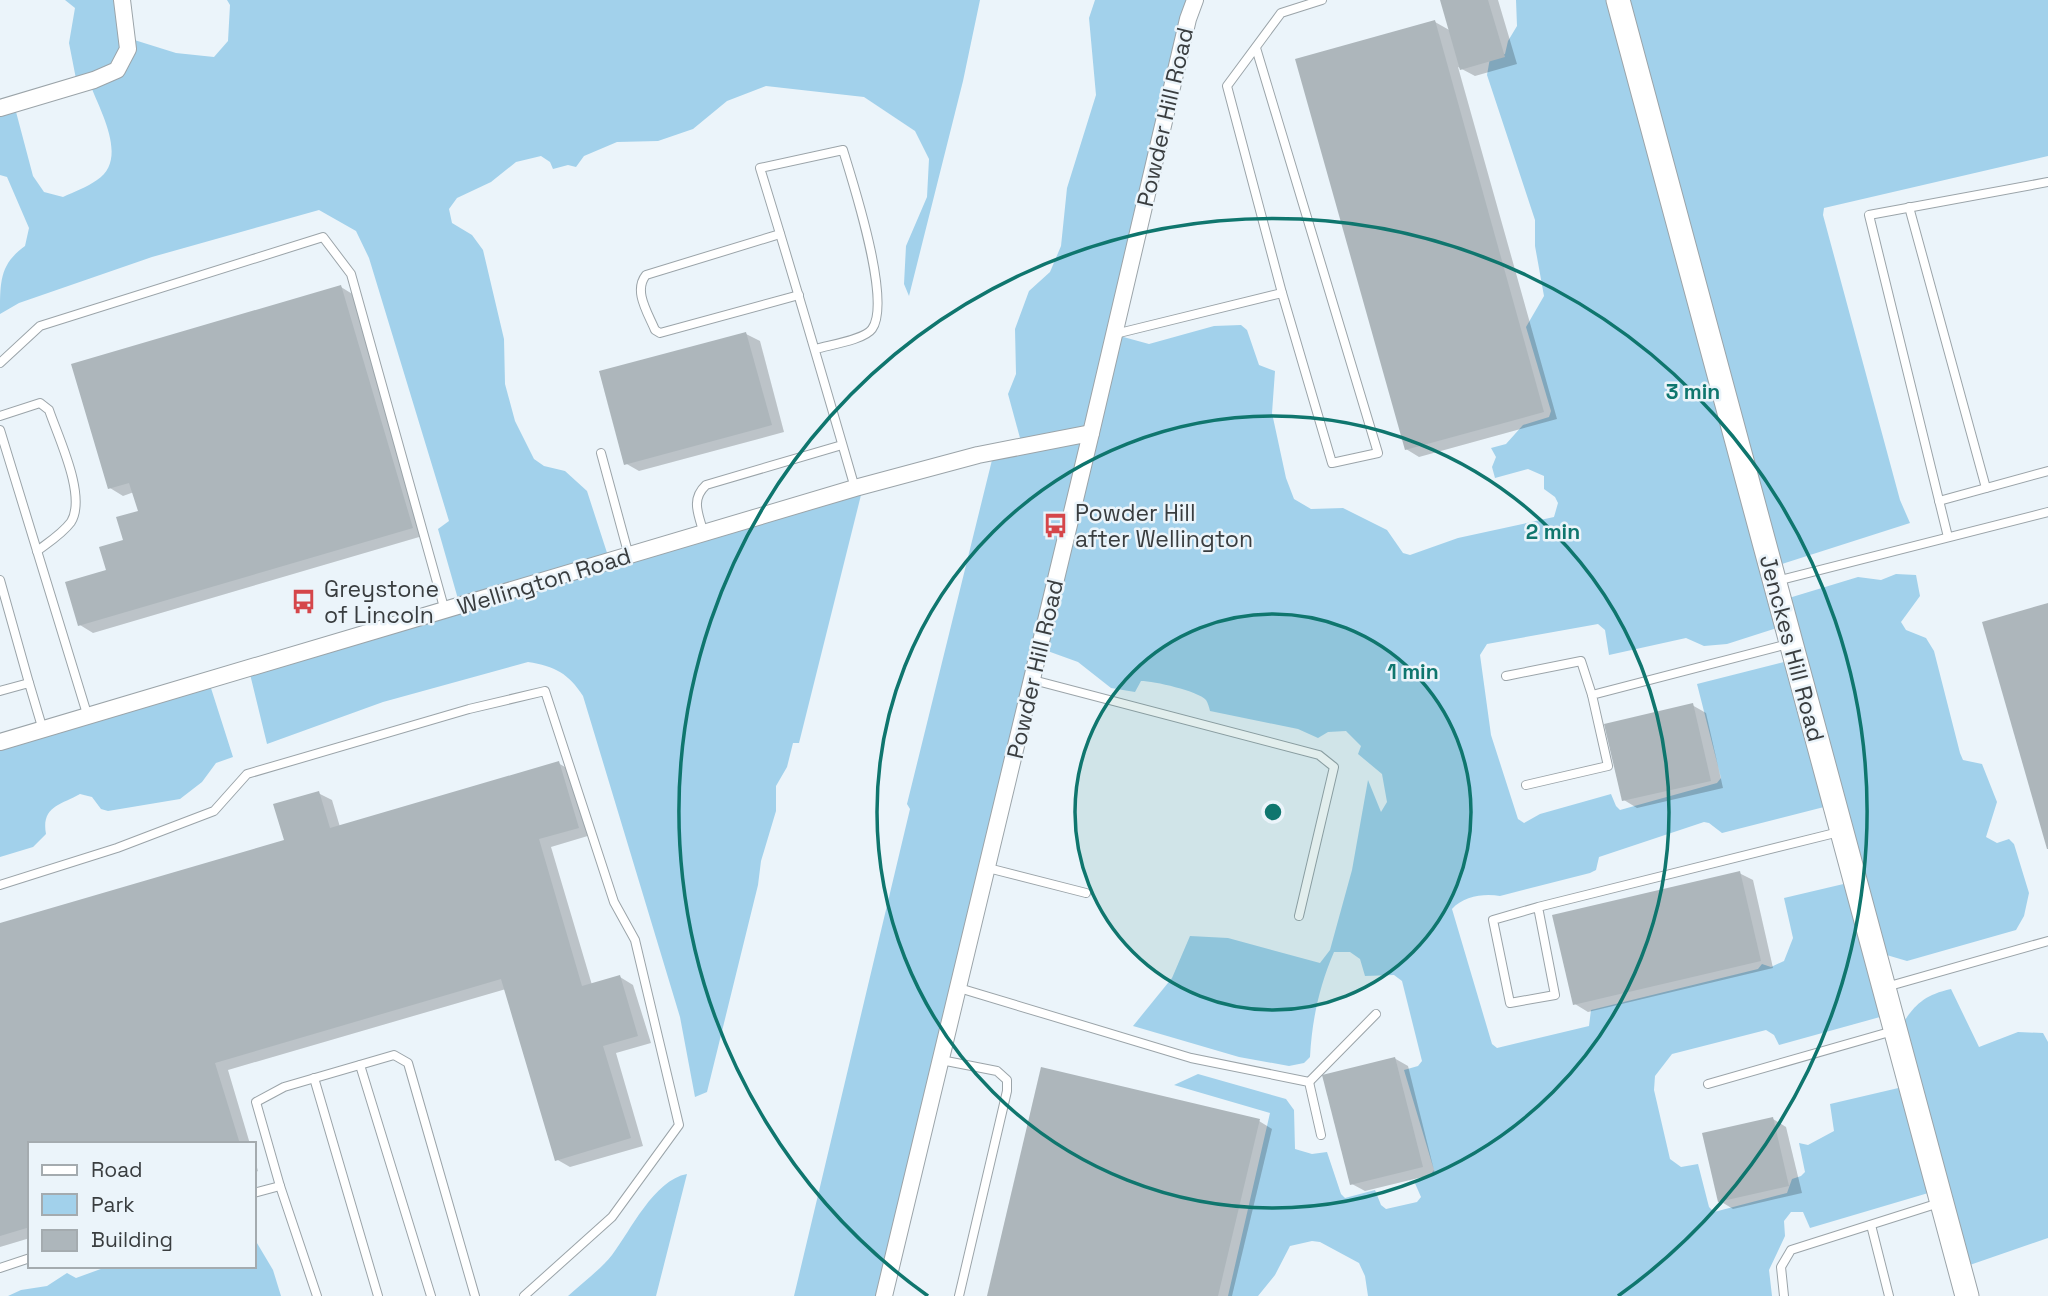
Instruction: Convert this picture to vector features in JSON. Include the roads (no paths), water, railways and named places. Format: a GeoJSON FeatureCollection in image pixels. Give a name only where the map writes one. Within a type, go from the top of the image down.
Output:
{"type":"FeatureCollection","features":[{"type":"Feature","properties":{"kind":"main road","name":"Jenckes Hill Road"},"geometry":{"type":"LineString","coordinates":[[1618,0],[1967,1296]]}},
{"type":"Feature","properties":{"kind":"street"},"geometry":{"type":"LineString","coordinates":[[0,108],[94,80],[117,70],[128,49],[122,0]]}},
{"type":"Feature","properties":{"kind":"street","name":"Powder Hill Road"},"geometry":{"type":"LineString","coordinates":[[884,1296],[1033,680],[1188,19],[1195,0]]}},
{"type":"Feature","properties":{"kind":"street","name":"Wellington Road"},"geometry":{"type":"LineString","coordinates":[[0,742],[855,488],[978,455],[1091,433]]}},
{"type":"Feature","properties":{"kind":"lane"},"geometry":{"type":"LineString","coordinates":[[1256,48],[1378,453],[1332,463],[1282,293],[1227,86],[1281,13],[1322,0]]}},
{"type":"Feature","properties":{"kind":"lane"},"geometry":{"type":"LineString","coordinates":[[816,349],[863,336],[872,330],[877,309],[874,257],[843,150],[760,168],[816,349],[855,488]]}},
{"type":"Feature","properties":{"kind":"lane"},"geometry":{"type":"LineString","coordinates":[[1948,537],[1869,215],[2048,182]]}},
{"type":"Feature","properties":{"kind":"lane"},"geometry":{"type":"LineString","coordinates":[[1909,208],[1986,488]]}},
{"type":"Feature","properties":{"kind":"lane"},"geometry":{"type":"LineString","coordinates":[[780,234],[646,275],[639,290],[655,330],[660,334],[799,295]]}},
{"type":"Feature","properties":{"kind":"lane"},"geometry":{"type":"LineString","coordinates":[[0,363],[40,326],[323,237],[351,274],[445,611]]}},
{"type":"Feature","properties":{"kind":"lane"},"geometry":{"type":"LineString","coordinates":[[1115,334],[1282,293]]}},
{"type":"Feature","properties":{"kind":"lane"},"geometry":{"type":"LineString","coordinates":[[0,416],[40,403],[49,410],[76,492],[75,514],[70,523],[37,551]]}},
{"type":"Feature","properties":{"kind":"lane"},"geometry":{"type":"LineString","coordinates":[[0,430],[88,718]]}},
{"type":"Feature","properties":{"kind":"lane"},"geometry":{"type":"LineString","coordinates":[[704,534],[696,499],[706,485],[842,445]]}},
{"type":"Feature","properties":{"kind":"lane"},"geometry":{"type":"LineString","coordinates":[[601,453],[629,556]]}},
{"type":"Feature","properties":{"kind":"lane"},"geometry":{"type":"LineString","coordinates":[[1939,502],[2048,471]]}},
{"type":"Feature","properties":{"kind":"lane"},"geometry":{"type":"LineString","coordinates":[[1774,582],[2048,512]]}},
{"type":"Feature","properties":{"kind":"lane"},"geometry":{"type":"LineString","coordinates":[[0,580],[43,730]]}},
{"type":"Feature","properties":{"kind":"lane"},"geometry":{"type":"LineString","coordinates":[[1592,695],[1791,643]]}},
{"type":"Feature","properties":{"kind":"lane"},"geometry":{"type":"LineString","coordinates":[[1507,676],[1581,661],[1592,695],[1608,766],[1526,785]]}},
{"type":"Feature","properties":{"kind":"lane"},"geometry":{"type":"LineString","coordinates":[[1033,680],[1319,755],[1334,767],[1299,916]]}},
{"type":"Feature","properties":{"kind":"lane"},"geometry":{"type":"LineString","coordinates":[[0,691],[29,683]]}},
{"type":"Feature","properties":{"kind":"lane"},"geometry":{"type":"LineString","coordinates":[[0,885],[117,848],[214,811],[247,774],[469,709],[545,691],[614,902],[635,940],[679,1125],[612,1217],[524,1296]]}},
{"type":"Feature","properties":{"kind":"lane"},"geometry":{"type":"LineString","coordinates":[[1538,907],[1555,995],[1510,1003],[1493,920],[1538,907],[1842,831]]}},
{"type":"Feature","properties":{"kind":"lane"},"geometry":{"type":"LineString","coordinates":[[988,868],[1086,893]]}},
{"type":"Feature","properties":{"kind":"lane"},"geometry":{"type":"LineString","coordinates":[[1884,988],[2048,941]]}},
{"type":"Feature","properties":{"kind":"lane"},"geometry":{"type":"LineString","coordinates":[[959,988],[1191,1058],[1309,1082]]}},
{"type":"Feature","properties":{"kind":"lane"},"geometry":{"type":"LineString","coordinates":[[1309,1082],[1376,1014]]}},
{"type":"Feature","properties":{"kind":"lane"},"geometry":{"type":"LineString","coordinates":[[1708,1084],[1895,1030]]}},
{"type":"Feature","properties":{"kind":"lane"},"geometry":{"type":"LineString","coordinates":[[317,1296],[280,1186],[256,1102],[284,1087],[394,1055],[408,1063],[475,1296]]}},
{"type":"Feature","properties":{"kind":"lane"},"geometry":{"type":"LineString","coordinates":[[941,1060],[997,1071],[1007,1080],[1007,1091],[959,1296]]}},
{"type":"Feature","properties":{"kind":"lane"},"geometry":{"type":"LineString","coordinates":[[360,1065],[431,1296]]}},
{"type":"Feature","properties":{"kind":"lane"},"geometry":{"type":"LineString","coordinates":[[314,1078],[378,1296]]}},
{"type":"Feature","properties":{"kind":"lane"},"geometry":{"type":"LineString","coordinates":[[1309,1082],[1321,1135]]}},
{"type":"Feature","properties":{"kind":"lane"},"geometry":{"type":"LineString","coordinates":[[256,1192],[280,1186]]}},
{"type":"Feature","properties":{"kind":"lane"},"geometry":{"type":"LineString","coordinates":[[1784,1296],[1781,1267],[1791,1251],[1942,1202]]}},
{"type":"Feature","properties":{"kind":"lane"},"geometry":{"type":"LineString","coordinates":[[1871,1225],[1889,1296]]}},
{"type":"Feature","properties":{"kind":"lane"},"geometry":{"type":"LineString","coordinates":[[0,1268],[28,1259]]}},
{"type":"Feature","properties":{"kind":"place","name":"Powder Hill after Wellington"},"geometry":{"type":"Point","coordinates":[1055,526]}},
{"type":"Feature","properties":{"kind":"place","name":"Greystone of Lincoln"},"geometry":{"type":"Point","coordinates":[304,602]}}]}
